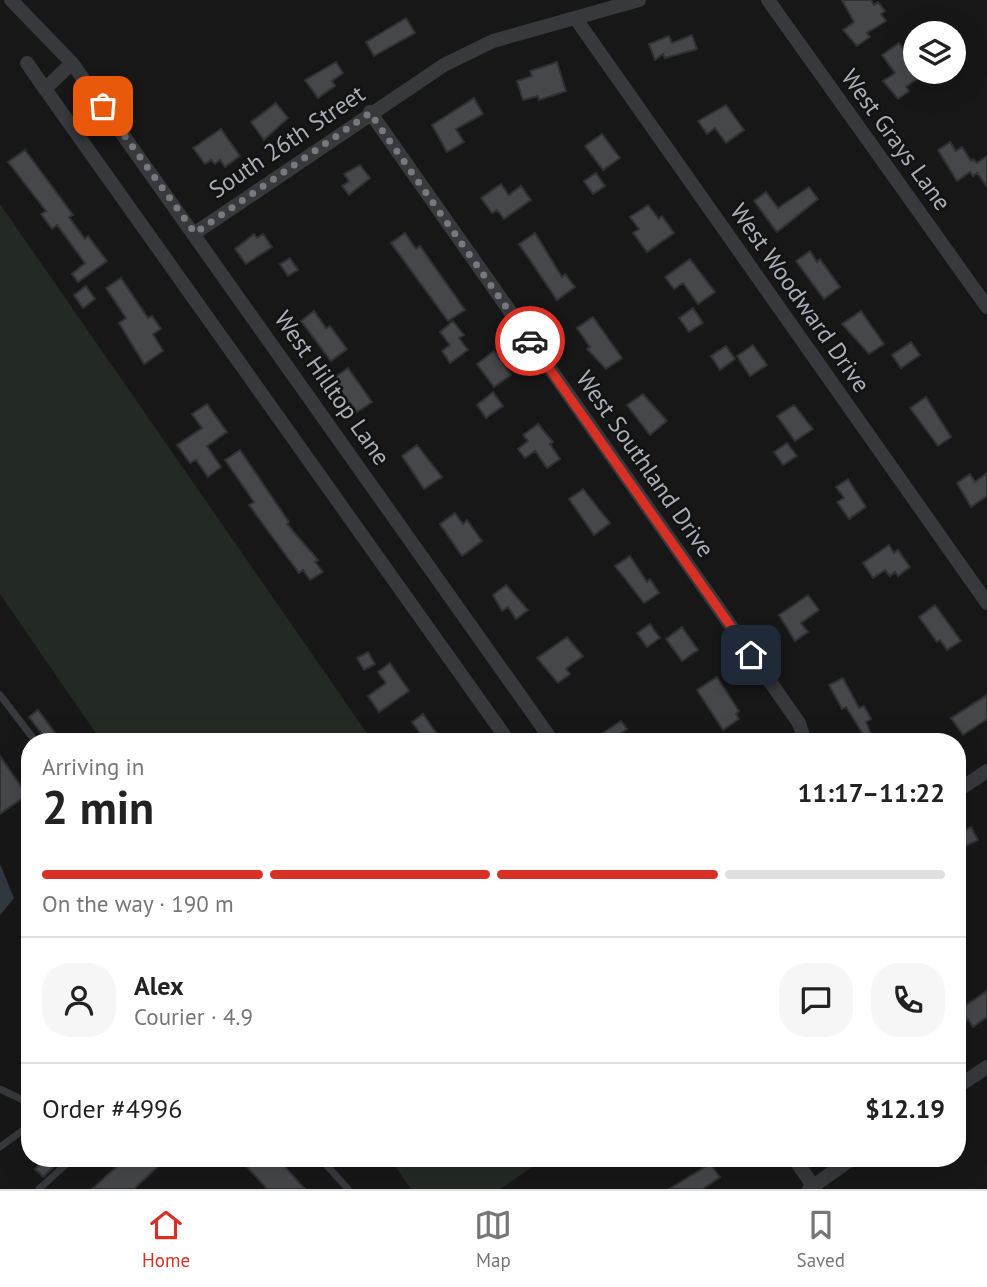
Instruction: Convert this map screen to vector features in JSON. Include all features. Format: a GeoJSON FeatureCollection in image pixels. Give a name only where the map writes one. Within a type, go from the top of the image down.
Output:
{"type":"FeatureCollection","features":[{"type":"Feature","properties":{"kind":"street","name":"West Hilltop Lane"},"geometry":{"type":"LineString","coordinates":[[11,0],[72,63],[547,733]]}},
{"type":"Feature","properties":{"kind":"street","name":"South 26th Street"},"geometry":{"type":"LineString","coordinates":[[195,233],[444,65],[493,41],[639,0]]}},
{"type":"Feature","properties":{"kind":"street","name":"West Grays Lane"},"geometry":{"type":"LineString","coordinates":[[768,0],[987,307]]}},
{"type":"Feature","properties":{"kind":"street","name":"West Woodward Drive"},"geometry":{"type":"LineString","coordinates":[[576,19],[987,603]]}},
{"type":"Feature","properties":{"kind":"street"},"geometry":{"type":"LineString","coordinates":[[27,63],[503,733]]}},
{"type":"Feature","properties":{"kind":"street"},"geometry":{"type":"LineString","coordinates":[[45,89],[72,63]]}},
{"type":"Feature","properties":{"kind":"street","name":"West Southland Drive"},"geometry":{"type":"LineString","coordinates":[[370,113],[799,723],[802,733]]}},
{"type":"Feature","properties":{"kind":"street"},"geometry":{"type":"LineString","coordinates":[[966,785],[987,771]]}},
{"type":"Feature","properties":{"kind":"street"},"geometry":{"type":"LineString","coordinates":[[966,1081],[987,1067]]}},
{"type":"Feature","properties":{"kind":"street"},"geometry":{"type":"LineString","coordinates":[[799,1167],[811,1187],[840,1167]]}},
{"type":"Feature","properties":{"kind":"lane"},"geometry":{"type":"LineString","coordinates":[[0,695],[29,733]]}},
{"type":"Feature","properties":{"kind":"lane"},"geometry":{"type":"LineString","coordinates":[[0,1089],[21,1099]]}},
{"type":"Feature","properties":{"kind":"lane"},"geometry":{"type":"LineString","coordinates":[[0,1147],[21,1132]]}},
{"type":"Feature","properties":{"kind":"lane"},"geometry":{"type":"LineString","coordinates":[[39,1189],[63,1167]]}},
{"type":"Feature","properties":{"kind":"lane"},"geometry":{"type":"LineString","coordinates":[[328,1167],[348,1189]]}},
{"type":"Feature","properties":{"kind":"shaded area"},"geometry":{"type":"Polygon","coordinates":[[[0,204],[367,733],[96,733],[0,594],[0,204]]]}},
{"type":"Feature","properties":{"kind":"shaded area"},"geometry":{"type":"Polygon","coordinates":[[[0,864],[14,898],[0,915],[0,864]]]}},
{"type":"Feature","properties":{"kind":"shaded area"},"geometry":{"type":"Polygon","coordinates":[[[396,1167],[532,1167],[500,1189],[411,1189],[396,1167]]]}},
{"type":"Feature","properties":{"kind":"building"},"geometry":{"type":"Polygon","coordinates":[[[842,0],[871,0],[874,5],[878,2],[885,11],[881,14],[886,21],[867,33],[870,37],[857,46],[843,30],[854,22],[842,0]]]}},
{"type":"Feature","properties":{"kind":"building"},"geometry":{"type":"Polygon","coordinates":[[[406,18],[415,33],[374,56],[366,42],[406,18]]]}},
{"type":"Feature","properties":{"kind":"building"},"geometry":{"type":"Polygon","coordinates":[[[692,35],[697,49],[665,58],[663,54],[655,60],[649,44],[669,36],[672,43],[692,35]]]}},
{"type":"Feature","properties":{"kind":"building"},"geometry":{"type":"Polygon","coordinates":[[[899,43],[903,48],[903,84],[910,84],[906,87],[909,91],[898,99],[883,81],[895,73],[882,55],[899,43]]]}},
{"type":"Feature","properties":{"kind":"building"},"geometry":{"type":"Polygon","coordinates":[[[336,62],[343,73],[332,81],[335,86],[318,98],[305,80],[336,62]]]}},
{"type":"Feature","properties":{"kind":"building"},"geometry":{"type":"Polygon","coordinates":[[[557,62],[566,91],[539,100],[538,96],[523,100],[517,81],[532,76],[530,71],[557,62]]]}},
{"type":"Feature","properties":{"kind":"building"},"geometry":{"type":"Polygon","coordinates":[[[474,98],[483,114],[456,129],[464,142],[447,152],[432,125],[474,98]]]}},
{"type":"Feature","properties":{"kind":"building"},"geometry":{"type":"Polygon","coordinates":[[[276,103],[288,118],[264,140],[251,122],[276,103]]]}},
{"type":"Feature","properties":{"kind":"building"},"geometry":{"type":"Polygon","coordinates":[[[726,105],[744,130],[726,143],[715,128],[707,134],[698,121],[726,105]]]}},
{"type":"Feature","properties":{"kind":"building"},"geometry":{"type":"Polygon","coordinates":[[[221,129],[240,156],[225,167],[220,160],[215,164],[211,160],[205,164],[193,148],[221,129]]]}},
{"type":"Feature","properties":{"kind":"building"},"geometry":{"type":"Polygon","coordinates":[[[602,134],[620,158],[603,170],[585,146],[602,134]]]}},
{"type":"Feature","properties":{"kind":"building"},"geometry":{"type":"Polygon","coordinates":[[[950,142],[956,151],[962,147],[971,161],[973,159],[977,163],[987,156],[987,187],[977,173],[973,176],[970,172],[957,181],[938,150],[950,142]]]}},
{"type":"Feature","properties":{"kind":"building"},"geometry":{"type":"Polygon","coordinates":[[[25,150],[73,215],[69,217],[85,239],[88,236],[107,261],[78,282],[72,274],[85,263],[57,225],[52,229],[41,214],[46,211],[8,162],[25,150]]]}},
{"type":"Feature","properties":{"kind":"building"},"geometry":{"type":"Polygon","coordinates":[[[360,165],[370,178],[349,195],[342,186],[349,181],[344,174],[360,165]]]}},
{"type":"Feature","properties":{"kind":"building"},"geometry":{"type":"Polygon","coordinates":[[[596,173],[605,186],[593,194],[584,181],[596,173]]]}},
{"type":"Feature","properties":{"kind":"building"},"geometry":{"type":"Polygon","coordinates":[[[501,184],[509,195],[521,186],[531,200],[504,219],[497,210],[492,213],[481,198],[501,184]]]}},
{"type":"Feature","properties":{"kind":"building"},"geometry":{"type":"Polygon","coordinates":[[[809,187],[818,199],[777,232],[754,201],[766,192],[778,208],[809,187]]]}},
{"type":"Feature","properties":{"kind":"building"},"geometry":{"type":"Polygon","coordinates":[[[648,205],[659,219],[662,216],[674,233],[647,252],[633,233],[639,229],[630,217],[648,205]]]}},
{"type":"Feature","properties":{"kind":"building"},"geometry":{"type":"Polygon","coordinates":[[[405,233],[416,249],[420,246],[465,310],[448,321],[391,243],[405,233]]]}},
{"type":"Feature","properties":{"kind":"building"},"geometry":{"type":"Polygon","coordinates":[[[535,233],[562,277],[565,274],[575,287],[557,300],[519,244],[535,233]]]}},
{"type":"Feature","properties":{"kind":"building"},"geometry":{"type":"Polygon","coordinates":[[[254,234],[257,238],[263,234],[272,247],[246,264],[235,249],[254,234]]]}},
{"type":"Feature","properties":{"kind":"building"},"geometry":{"type":"Polygon","coordinates":[[[810,251],[817,262],[820,259],[840,287],[824,299],[796,261],[810,251]]]}},
{"type":"Feature","properties":{"kind":"building"},"geometry":{"type":"Polygon","coordinates":[[[290,258],[298,270],[288,276],[280,264],[290,258]]]}},
{"type":"Feature","properties":{"kind":"building"},"geometry":{"type":"Polygon","coordinates":[[[690,259],[715,292],[698,304],[683,283],[674,289],[665,277],[690,259]]]}},
{"type":"Feature","properties":{"kind":"building"},"geometry":{"type":"Polygon","coordinates":[[[121,278],[148,318],[152,316],[161,329],[153,334],[163,351],[144,364],[119,323],[126,318],[106,288],[121,278]]]}},
{"type":"Feature","properties":{"kind":"building"},"geometry":{"type":"Polygon","coordinates":[[[86,286],[95,299],[83,308],[74,295],[86,286]]]}},
{"type":"Feature","properties":{"kind":"building"},"geometry":{"type":"Polygon","coordinates":[[[693,308],[703,323],[689,332],[679,318],[693,308]]]}},
{"type":"Feature","properties":{"kind":"building"},"geometry":{"type":"Polygon","coordinates":[[[314,311],[326,328],[330,326],[347,349],[331,361],[301,321],[314,311]]]}},
{"type":"Feature","properties":{"kind":"building"},"geometry":{"type":"Polygon","coordinates":[[[861,311],[884,344],[869,354],[842,324],[861,311]]]}},
{"type":"Feature","properties":{"kind":"building"},"geometry":{"type":"Polygon","coordinates":[[[593,317],[622,358],[606,369],[587,349],[590,347],[577,328],[593,317]]]}},
{"type":"Feature","properties":{"kind":"building"},"geometry":{"type":"Polygon","coordinates":[[[453,321],[464,335],[459,338],[468,350],[450,363],[442,351],[450,345],[440,332],[453,321]]]}},
{"type":"Feature","properties":{"kind":"building"},"geometry":{"type":"Polygon","coordinates":[[[911,342],[920,355],[901,368],[892,355],[911,342]]]}},
{"type":"Feature","properties":{"kind":"building"},"geometry":{"type":"Polygon","coordinates":[[[753,345],[767,365],[750,376],[737,356],[753,345]]]}},
{"type":"Feature","properties":{"kind":"building"},"geometry":{"type":"Polygon","coordinates":[[[726,346],[735,359],[720,370],[711,356],[726,346]]]}},
{"type":"Feature","properties":{"kind":"building"},"geometry":{"type":"Polygon","coordinates":[[[494,351],[511,375],[494,387],[477,364],[494,351]]]}},
{"type":"Feature","properties":{"kind":"building"},"geometry":{"type":"Polygon","coordinates":[[[348,368],[372,402],[357,412],[331,380],[348,368]]]}},
{"type":"Feature","properties":{"kind":"building"},"geometry":{"type":"Polygon","coordinates":[[[493,392],[503,406],[486,418],[477,405],[493,392]]]}},
{"type":"Feature","properties":{"kind":"building"},"geometry":{"type":"Polygon","coordinates":[[[643,394],[667,421],[650,435],[627,405],[643,394]]]}},
{"type":"Feature","properties":{"kind":"building"},"geometry":{"type":"Polygon","coordinates":[[[926,397],[951,437],[938,446],[910,408],[926,397]]]}},
{"type":"Feature","properties":{"kind":"building"},"geometry":{"type":"Polygon","coordinates":[[[207,404],[227,432],[207,446],[221,467],[208,477],[196,460],[190,463],[177,445],[202,428],[192,414],[207,404]]]}},
{"type":"Feature","properties":{"kind":"building"},"geometry":{"type":"Polygon","coordinates":[[[794,405],[813,429],[795,441],[777,416],[794,405]]]}},
{"type":"Feature","properties":{"kind":"building"},"geometry":{"type":"Polygon","coordinates":[[[538,424],[553,442],[550,444],[560,459],[547,468],[535,451],[525,458],[518,449],[528,441],[523,435],[538,424]]]}},
{"type":"Feature","properties":{"kind":"building"},"geometry":{"type":"Polygon","coordinates":[[[787,443],[797,456],[783,465],[774,452],[787,443]]]}},
{"type":"Feature","properties":{"kind":"building"},"geometry":{"type":"Polygon","coordinates":[[[417,445],[442,477],[424,489],[402,456],[417,445]]]}},
{"type":"Feature","properties":{"kind":"building"},"geometry":{"type":"Polygon","coordinates":[[[240,450],[289,522],[287,524],[318,560],[315,562],[323,572],[310,580],[303,570],[299,573],[249,505],[254,502],[225,460],[240,450]]]}},
{"type":"Feature","properties":{"kind":"building"},"geometry":{"type":"Polygon","coordinates":[[[987,473],[987,496],[971,507],[957,483],[970,474],[975,482],[987,473]]]}},
{"type":"Feature","properties":{"kind":"building"},"geometry":{"type":"Polygon","coordinates":[[[848,479],[866,507],[849,519],[837,502],[844,498],[836,487],[848,479]]]}},
{"type":"Feature","properties":{"kind":"building"},"geometry":{"type":"Polygon","coordinates":[[[583,489],[610,523],[594,535],[569,499],[583,489]]]}},
{"type":"Feature","properties":{"kind":"building"},"geometry":{"type":"Polygon","coordinates":[[[455,513],[463,524],[467,520],[482,541],[462,556],[440,524],[455,513]]]}},
{"type":"Feature","properties":{"kind":"building"},"geometry":{"type":"Polygon","coordinates":[[[889,545],[894,553],[898,550],[910,567],[898,576],[895,572],[890,576],[885,570],[873,578],[863,563],[889,545]]]}},
{"type":"Feature","properties":{"kind":"building"},"geometry":{"type":"Polygon","coordinates":[[[630,556],[647,582],[650,579],[659,593],[644,603],[615,566],[630,556]]]}},
{"type":"Feature","properties":{"kind":"building"},"geometry":{"type":"Polygon","coordinates":[[[506,585],[528,610],[516,619],[508,607],[502,611],[493,595],[506,585]]]}},
{"type":"Feature","properties":{"kind":"building"},"geometry":{"type":"Polygon","coordinates":[[[808,595],[819,610],[801,623],[808,632],[795,641],[779,615],[808,595]]]}},
{"type":"Feature","properties":{"kind":"building"},"geometry":{"type":"Polygon","coordinates":[[[935,605],[961,641],[947,650],[940,640],[937,642],[919,617],[935,605]]]}},
{"type":"Feature","properties":{"kind":"building"},"geometry":{"type":"Polygon","coordinates":[[[650,624],[660,638],[647,647],[637,633],[650,624]]]}},
{"type":"Feature","properties":{"kind":"building"},"geometry":{"type":"Polygon","coordinates":[[[682,627],[698,650],[682,661],[666,639],[682,627]]]}},
{"type":"Feature","properties":{"kind":"building"},"geometry":{"type":"Polygon","coordinates":[[[567,637],[583,656],[566,669],[570,674],[558,683],[537,658],[567,637]]]}},
{"type":"Feature","properties":{"kind":"building"},"geometry":{"type":"Polygon","coordinates":[[[368,652],[375,664],[364,670],[357,658],[368,652]]]}},
{"type":"Feature","properties":{"kind":"building"},"geometry":{"type":"Polygon","coordinates":[[[390,663],[409,691],[379,712],[368,696],[386,683],[378,672],[390,663]]]}},
{"type":"Feature","properties":{"kind":"building"},"geometry":{"type":"Polygon","coordinates":[[[717,677],[739,711],[736,714],[739,719],[723,730],[697,690],[717,677]]]}},
{"type":"Feature","properties":{"kind":"building"},"geometry":{"type":"Polygon","coordinates":[[[843,678],[859,708],[864,706],[871,719],[866,722],[870,733],[862,733],[846,707],[842,709],[829,685],[843,678]]]}},
{"type":"Feature","properties":{"kind":"building"},"geometry":{"type":"Polygon","coordinates":[[[987,695],[987,719],[966,733],[962,733],[951,718],[987,695]]]}},
{"type":"Feature","properties":{"kind":"building"},"geometry":{"type":"Polygon","coordinates":[[[38,710],[55,733],[41,733],[29,717],[38,710]]]}},
{"type":"Feature","properties":{"kind":"building"},"geometry":{"type":"Polygon","coordinates":[[[423,714],[437,733],[420,733],[412,722],[423,714]]]}},
{"type":"Feature","properties":{"kind":"building"},"geometry":{"type":"Polygon","coordinates":[[[621,721],[627,729],[622,733],[603,733],[621,721]]]}},
{"type":"Feature","properties":{"kind":"building"},"geometry":{"type":"Polygon","coordinates":[[[0,756],[21,786],[21,799],[0,814],[0,756]]]}},
{"type":"Feature","properties":{"kind":"building"},"geometry":{"type":"Polygon","coordinates":[[[971,827],[978,840],[966,846],[966,830],[971,827]]]}},
{"type":"Feature","properties":{"kind":"building"},"geometry":{"type":"Polygon","coordinates":[[[987,991],[987,1017],[973,1027],[968,1019],[966,1022],[966,1005],[987,991]]]}},
{"type":"Feature","properties":{"kind":"building"},"geometry":{"type":"Polygon","coordinates":[[[37,1167],[54,1167],[43,1177],[35,1169],[37,1167]]]}},
{"type":"Feature","properties":{"kind":"building"},"geometry":{"type":"Polygon","coordinates":[[[116,1167],[157,1167],[134,1189],[92,1189],[116,1167]]]}},
{"type":"Feature","properties":{"kind":"building"},"geometry":{"type":"Polygon","coordinates":[[[247,1167],[285,1167],[305,1189],[267,1189],[247,1167]]]}},
{"type":"Feature","properties":{"kind":"building"},"geometry":{"type":"Polygon","coordinates":[[[705,1167],[712,1167],[720,1177],[703,1189],[669,1189],[705,1167]]]}},
{"type":"Feature","properties":{"kind":"way so far"},"geometry":{"type":"LineString","coordinates":[[103,106],[195,233],[370,113],[530,341]]}},
{"type":"Feature","properties":{"kind":"route"},"geometry":{"type":"LineString","coordinates":[[530,341],[751,655]]}}]}
